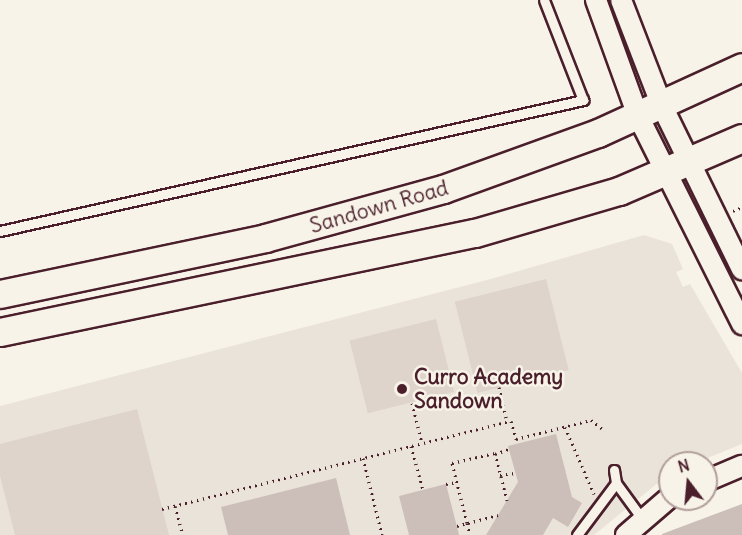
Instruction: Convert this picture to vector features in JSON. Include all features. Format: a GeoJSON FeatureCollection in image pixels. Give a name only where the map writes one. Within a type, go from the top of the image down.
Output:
{"type":"FeatureCollection","features":[{"type":"Feature","properties":{"kind":"main road","name":"Sandown Road"},"geometry":{"type":"LineString","coordinates":[[0,294],[355,216],[488,174],[650,111],[742,68]]}},
{"type":"Feature","properties":{"kind":"main road","name":"Sandown Road"},"geometry":{"type":"LineString","coordinates":[[0,332],[475,233],[619,191],[742,138]]}},
{"type":"Feature","properties":{"kind":"street"},"geometry":{"type":"LineString","coordinates":[[596,0],[677,166],[742,324]]}},
{"type":"Feature","properties":{"kind":"street"},"geometry":{"type":"LineString","coordinates":[[621,0],[650,111]]}},
{"type":"Feature","properties":{"kind":"street"},"geometry":{"type":"LineString","coordinates":[[677,166],[742,269]]}},
{"type":"Feature","properties":{"kind":"street"},"geometry":{"type":"LineString","coordinates":[[718,476],[742,466]]}},
{"type":"Feature","properties":{"kind":"street"},"geometry":{"type":"LineString","coordinates":[[626,535],[658,507]]}},
{"type":"Feature","properties":{"kind":"lane"},"geometry":{"type":"LineString","coordinates":[[0,231],[583,100],[544,0]]}},
{"type":"Feature","properties":{"kind":"lane"},"geometry":{"type":"LineString","coordinates":[[614,470],[616,483],[643,520]]}},
{"type":"Feature","properties":{"kind":"lane"},"geometry":{"type":"LineString","coordinates":[[578,535],[616,483]]}},
{"type":"Feature","properties":{"kind":"path"},"geometry":{"type":"LineString","coordinates":[[499,387],[507,422]]}},
{"type":"Feature","properties":{"kind":"path"},"geometry":{"type":"LineString","coordinates":[[412,402],[422,443]]}},
{"type":"Feature","properties":{"kind":"path"},"geometry":{"type":"LineString","coordinates":[[162,509],[512,421],[516,439],[591,420],[604,430]]}},
{"type":"Feature","properties":{"kind":"path"},"geometry":{"type":"LineString","coordinates":[[565,427],[599,506]]}},
{"type":"Feature","properties":{"kind":"path"},"geometry":{"type":"LineString","coordinates":[[411,446],[423,490]]}},
{"type":"Feature","properties":{"kind":"path"},"geometry":{"type":"LineString","coordinates":[[452,463],[509,449]]}},
{"type":"Feature","properties":{"kind":"path"},"geometry":{"type":"LineString","coordinates":[[495,453],[501,477],[515,473]]}},
{"type":"Feature","properties":{"kind":"path"},"geometry":{"type":"LineString","coordinates":[[495,453],[507,500]]}},
{"type":"Feature","properties":{"kind":"path"},"geometry":{"type":"LineString","coordinates":[[363,458],[382,535]]}},
{"type":"Feature","properties":{"kind":"path"},"geometry":{"type":"LineString","coordinates":[[452,463],[467,523]]}},
{"type":"Feature","properties":{"kind":"path"},"geometry":{"type":"LineString","coordinates":[[452,463],[470,535]]}},
{"type":"Feature","properties":{"kind":"path"},"geometry":{"type":"LineString","coordinates":[[446,484],[457,482]]}},
{"type":"Feature","properties":{"kind":"path"},"geometry":{"type":"LineString","coordinates":[[175,506],[183,535]]}},
{"type":"Feature","properties":{"kind":"path"},"geometry":{"type":"LineString","coordinates":[[457,526],[498,515]]}},
{"type":"Feature","properties":{"kind":"shaded area","name":"Curro Academy Sandown"},"geometry":{"type":"Polygon","coordinates":[[[644,235],[672,244],[683,269],[676,272],[683,287],[690,284],[742,373],[742,444],[718,454],[718,451],[658,451],[658,483],[594,535],[0,535],[0,406],[487,280],[644,235]]]}},
{"type":"Feature","properties":{"kind":"shaded area"},"geometry":{"type":"Polygon","coordinates":[[[546,279],[569,370],[478,393],[455,302],[546,279]]]}},
{"type":"Feature","properties":{"kind":"shaded area"},"geometry":{"type":"Polygon","coordinates":[[[436,319],[454,392],[368,413],[350,341],[436,319]]]}},
{"type":"Feature","properties":{"kind":"shaded area"},"geometry":{"type":"Polygon","coordinates":[[[137,409],[169,535],[15,535],[0,476],[0,444],[137,409]]]}},
{"type":"Feature","properties":{"kind":"building"},"geometry":{"type":"Polygon","coordinates":[[[556,434],[572,497],[582,503],[568,527],[553,518],[543,535],[486,535],[518,482],[508,446],[556,434]]]}},
{"type":"Feature","properties":{"kind":"building"},"geometry":{"type":"Polygon","coordinates":[[[336,478],[350,535],[228,535],[221,507],[336,478]]]}},
{"type":"Feature","properties":{"kind":"building"},"geometry":{"type":"Polygon","coordinates":[[[446,484],[459,535],[409,535],[399,496],[446,484]]]}},
{"type":"Feature","properties":{"kind":"building"},"geometry":{"type":"Polygon","coordinates":[[[742,504],[742,535],[662,535],[662,534],[742,504]]]}},
{"type":"Feature","properties":{"kind":"place","name":"Curro Academy Sandown"},"geometry":{"type":"Point","coordinates":[402,389]}}]}
